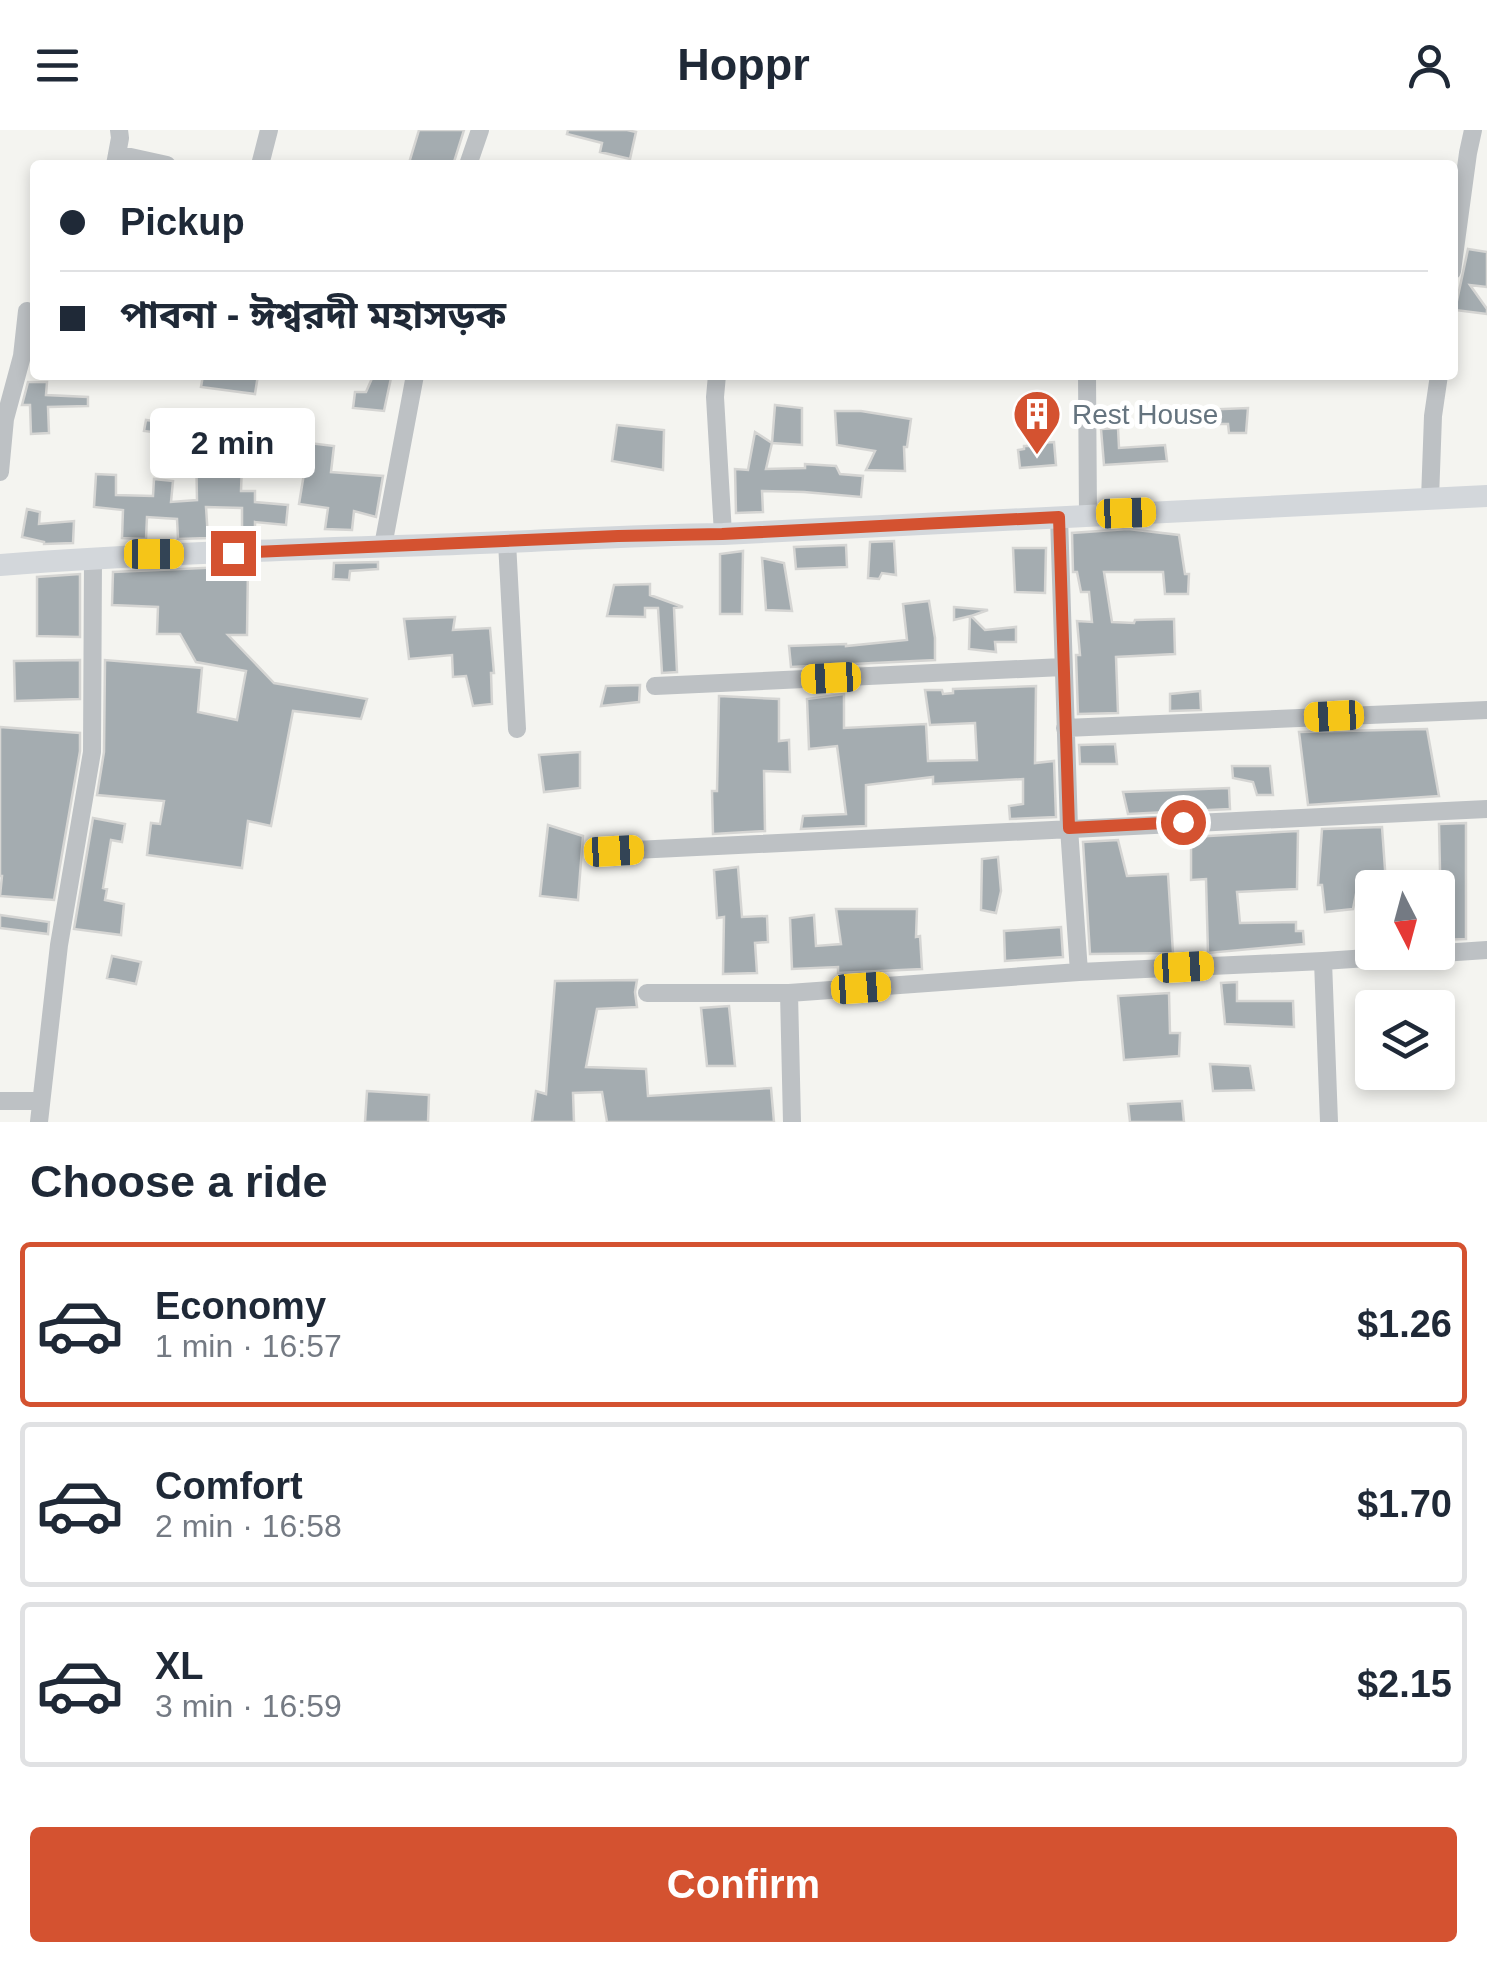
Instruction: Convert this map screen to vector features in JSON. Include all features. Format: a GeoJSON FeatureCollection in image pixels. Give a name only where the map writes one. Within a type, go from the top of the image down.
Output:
{"type":"FeatureCollection","features":[{"type":"Feature","properties":{"kind":"main road"},"geometry":{"type":"LineString","coordinates":[[0,564],[722,534],[1487,496]]}},
{"type":"Feature","properties":{"kind":"street"},"geometry":{"type":"LineString","coordinates":[[116,159],[120,130]]}},
{"type":"Feature","properties":{"kind":"street"},"geometry":{"type":"LineString","coordinates":[[261,160],[269,130]]}},
{"type":"Feature","properties":{"kind":"street"},"geometry":{"type":"LineString","coordinates":[[470,160],[480,130]]}},
{"type":"Feature","properties":{"kind":"street"},"geometry":{"type":"LineString","coordinates":[[1458,227],[1473,130]]}},
{"type":"Feature","properties":{"kind":"street"},"geometry":{"type":"LineString","coordinates":[[0,472],[5,419],[22,356],[27,311]]}},
{"type":"Feature","properties":{"kind":"street"},"geometry":{"type":"LineString","coordinates":[[383,546],[414,380]]}},
{"type":"Feature","properties":{"kind":"street"},"geometry":{"type":"LineString","coordinates":[[717,380],[722,534]]}},
{"type":"Feature","properties":{"kind":"street"},"geometry":{"type":"LineString","coordinates":[[1087,380],[1088,514]]}},
{"type":"Feature","properties":{"kind":"street"},"geometry":{"type":"LineString","coordinates":[[1430,499],[1438,380]]}},
{"type":"Feature","properties":{"kind":"street"},"geometry":{"type":"LineString","coordinates":[[1059,517],[1069,828],[1079,972]]}},
{"type":"Feature","properties":{"kind":"street"},"geometry":{"type":"LineString","coordinates":[[507,542],[517,729]]}},
{"type":"Feature","properties":{"kind":"street"},"geometry":{"type":"LineString","coordinates":[[39,1122],[60,946],[92,752],[92,558]]}},
{"type":"Feature","properties":{"kind":"street"},"geometry":{"type":"LineString","coordinates":[[655,686],[1063,667]]}},
{"type":"Feature","properties":{"kind":"street"},"geometry":{"type":"LineString","coordinates":[[1065,728],[1487,710]]}},
{"type":"Feature","properties":{"kind":"street"},"geometry":{"type":"LineString","coordinates":[[614,851],[1487,809]]}},
{"type":"Feature","properties":{"kind":"street"},"geometry":{"type":"LineString","coordinates":[[647,992],[788,993],[1079,972],[1487,950]]}},
{"type":"Feature","properties":{"kind":"street"},"geometry":{"type":"LineString","coordinates":[[1324,961],[1329,1122]]}},
{"type":"Feature","properties":{"kind":"street"},"geometry":{"type":"LineString","coordinates":[[788,993],[792,1122]]}},
{"type":"Feature","properties":{"kind":"street"},"geometry":{"type":"LineString","coordinates":[[0,1100],[41,1102]]}},
{"type":"Feature","properties":{"kind":"building"},"geometry":{"type":"Polygon","coordinates":[[[419,130],[464,130],[455,160],[410,160],[419,130]]]}},
{"type":"Feature","properties":{"kind":"building"},"geometry":{"type":"Polygon","coordinates":[[[568,130],[636,132],[630,159],[600,152],[602,143],[567,134],[568,130]]]}},
{"type":"Feature","properties":{"kind":"building"},"geometry":{"type":"Polygon","coordinates":[[[1468,249],[1487,252],[1487,287],[1470,285],[1487,314],[1458,310],[1468,249]]]}},
{"type":"Feature","properties":{"kind":"building"},"geometry":{"type":"Polygon","coordinates":[[[202,380],[257,380],[255,394],[201,387],[202,380]]]}},
{"type":"Feature","properties":{"kind":"building"},"geometry":{"type":"Polygon","coordinates":[[[371,380],[391,380],[384,411],[353,408],[355,392],[366,392],[371,380]]]}},
{"type":"Feature","properties":{"kind":"building"},"geometry":{"type":"Polygon","coordinates":[[[28,382],[47,382],[46,395],[88,397],[88,406],[48,407],[49,433],[31,434],[30,405],[22,405],[28,382]]]}},
{"type":"Feature","properties":{"kind":"building"},"geometry":{"type":"Polygon","coordinates":[[[775,405],[802,408],[802,445],[772,443],[775,405]]]}},
{"type":"Feature","properties":{"kind":"building"},"geometry":{"type":"Polygon","coordinates":[[[1248,408],[1246,433],[1229,433],[1228,424],[1201,424],[1199,410],[1248,408]]]}},
{"type":"Feature","properties":{"kind":"building"},"geometry":{"type":"Polygon","coordinates":[[[835,411],[911,419],[904,447],[905,471],[866,470],[875,451],[837,445],[835,411]]]}},
{"type":"Feature","properties":{"kind":"building"},"geometry":{"type":"Polygon","coordinates":[[[146,420],[180,424],[180,420],[212,427],[206,465],[242,465],[241,491],[255,491],[255,502],[288,505],[286,525],[255,522],[255,533],[242,533],[242,508],[206,507],[208,538],[178,539],[177,519],[147,517],[146,539],[122,538],[123,510],[94,507],[96,474],[116,475],[116,495],[153,496],[154,479],[173,481],[171,502],[197,500],[196,447],[177,444],[178,435],[144,431],[146,420]]]}},
{"type":"Feature","properties":{"kind":"building"},"geometry":{"type":"Polygon","coordinates":[[[617,425],[664,430],[663,470],[612,461],[617,425]]]}},
{"type":"Feature","properties":{"kind":"building"},"geometry":{"type":"Polygon","coordinates":[[[1118,428],[1119,448],[1165,445],[1167,461],[1104,465],[1101,429],[1118,428]]]}},
{"type":"Feature","properties":{"kind":"building"},"geometry":{"type":"Polygon","coordinates":[[[755,432],[772,443],[766,469],[805,468],[805,464],[836,466],[840,474],[863,476],[861,497],[762,491],[763,512],[736,513],[735,469],[748,470],[755,432]]]}},
{"type":"Feature","properties":{"kind":"building","name":"Rest House"},"geometry":{"type":"Polygon","coordinates":[[[1054,442],[1056,465],[1020,468],[1018,450],[1028,444],[1054,442]]]}},
{"type":"Feature","properties":{"kind":"building"},"geometry":{"type":"Polygon","coordinates":[[[309,443],[334,446],[331,472],[383,476],[376,517],[354,511],[352,530],[325,529],[328,508],[299,504],[309,443]]]}},
{"type":"Feature","properties":{"kind":"building"},"geometry":{"type":"Polygon","coordinates":[[[27,509],[40,512],[39,524],[74,521],[73,543],[44,544],[22,537],[27,509]]]}},
{"type":"Feature","properties":{"kind":"building"},"geometry":{"type":"Polygon","coordinates":[[[1128,529],[1179,535],[1185,574],[1189,574],[1188,594],[1165,594],[1163,572],[1104,572],[1112,622],[1174,619],[1175,654],[1116,657],[1118,713],[1078,714],[1077,621],[1092,622],[1089,592],[1081,592],[1077,572],[1073,572],[1072,533],[1128,529]]]}},
{"type":"Feature","properties":{"kind":"building"},"geometry":{"type":"Polygon","coordinates":[[[894,541],[896,575],[882,573],[879,579],[868,578],[870,542],[894,541]]]}},
{"type":"Feature","properties":{"kind":"building"},"geometry":{"type":"Polygon","coordinates":[[[846,545],[847,567],[796,569],[794,547],[846,545]]]}},
{"type":"Feature","properties":{"kind":"building"},"geometry":{"type":"Polygon","coordinates":[[[1013,548],[1046,548],[1045,593],[1015,592],[1013,548]]]}},
{"type":"Feature","properties":{"kind":"building"},"geometry":{"type":"Polygon","coordinates":[[[743,551],[742,614],[720,614],[720,554],[743,551]]]}},
{"type":"Feature","properties":{"kind":"building"},"geometry":{"type":"Polygon","coordinates":[[[762,558],[784,563],[792,611],[766,610],[762,558]]]}},
{"type":"Feature","properties":{"kind":"building"},"geometry":{"type":"Polygon","coordinates":[[[378,562],[378,569],[350,571],[349,580],[333,579],[334,563],[378,562]]]}},
{"type":"Feature","properties":{"kind":"building"},"geometry":{"type":"Polygon","coordinates":[[[248,566],[247,635],[228,635],[274,683],[367,699],[361,719],[293,711],[271,826],[248,821],[242,868],[147,855],[151,823],[160,824],[164,801],[97,795],[104,752],[105,660],[202,668],[198,712],[237,720],[246,671],[196,662],[180,634],[157,634],[158,607],[112,605],[113,572],[248,566]]]}},
{"type":"Feature","properties":{"kind":"building"},"geometry":{"type":"Polygon","coordinates":[[[80,574],[80,637],[37,636],[37,577],[80,574]]]}},
{"type":"Feature","properties":{"kind":"building"},"geometry":{"type":"Polygon","coordinates":[[[650,584],[650,595],[683,607],[674,608],[677,672],[662,673],[658,608],[645,608],[645,617],[607,616],[614,585],[650,584]]]}},
{"type":"Feature","properties":{"kind":"building"},"geometry":{"type":"Polygon","coordinates":[[[929,601],[935,660],[791,667],[789,646],[907,640],[903,604],[929,601]]]}},
{"type":"Feature","properties":{"kind":"building"},"geometry":{"type":"Polygon","coordinates":[[[954,607],[988,610],[971,616],[985,630],[1016,627],[1016,642],[995,642],[996,652],[969,649],[970,616],[954,620],[954,607]]]}},
{"type":"Feature","properties":{"kind":"building"},"geometry":{"type":"Polygon","coordinates":[[[455,617],[453,630],[490,628],[492,704],[473,706],[466,676],[453,677],[452,655],[409,659],[404,619],[455,617]]]}},
{"type":"Feature","properties":{"kind":"building"},"geometry":{"type":"Polygon","coordinates":[[[80,660],[80,699],[15,701],[14,661],[80,660]]]}},
{"type":"Feature","properties":{"kind":"building"},"geometry":{"type":"Polygon","coordinates":[[[640,685],[639,702],[601,706],[606,686],[640,685]]]}},
{"type":"Feature","properties":{"kind":"building"},"geometry":{"type":"Polygon","coordinates":[[[1036,686],[1035,763],[1054,761],[1056,817],[1010,819],[1009,806],[1023,804],[1023,779],[933,784],[933,777],[866,785],[866,826],[801,829],[803,816],[846,814],[837,746],[809,749],[807,699],[844,694],[844,728],[926,724],[928,761],[977,760],[975,723],[930,725],[925,690],[942,690],[943,694],[953,693],[953,689],[1036,686]]]}},
{"type":"Feature","properties":{"kind":"building"},"geometry":{"type":"Polygon","coordinates":[[[1200,691],[1201,710],[1170,711],[1170,694],[1200,691]]]}},
{"type":"Feature","properties":{"kind":"building"},"geometry":{"type":"Polygon","coordinates":[[[719,696],[779,699],[779,741],[789,740],[790,772],[764,771],[765,831],[713,834],[719,696]]]}},
{"type":"Feature","properties":{"kind":"building"},"geometry":{"type":"Polygon","coordinates":[[[0,727],[80,733],[54,900],[0,896],[0,727]]]}},
{"type":"Feature","properties":{"kind":"building"},"geometry":{"type":"Polygon","coordinates":[[[1427,729],[1439,796],[1308,805],[1299,732],[1427,729]]]}},
{"type":"Feature","properties":{"kind":"building"},"geometry":{"type":"Polygon","coordinates":[[[1115,744],[1117,764],[1080,764],[1079,745],[1115,744]]]}},
{"type":"Feature","properties":{"kind":"building"},"geometry":{"type":"Polygon","coordinates":[[[580,752],[580,788],[544,792],[539,755],[580,752]]]}},
{"type":"Feature","properties":{"kind":"building"},"geometry":{"type":"Polygon","coordinates":[[[1232,766],[1270,766],[1273,795],[1257,795],[1253,782],[1233,778],[1232,766]]]}},
{"type":"Feature","properties":{"kind":"building"},"geometry":{"type":"Polygon","coordinates":[[[1229,788],[1230,809],[1128,814],[1123,792],[1229,788]]]}},
{"type":"Feature","properties":{"kind":"building"},"geometry":{"type":"Polygon","coordinates":[[[93,818],[125,824],[122,842],[111,840],[103,888],[107,889],[105,900],[124,904],[121,935],[74,929],[93,818]]]}},
{"type":"Feature","properties":{"kind":"building"},"geometry":{"type":"Polygon","coordinates":[[[1466,823],[1466,939],[1455,939],[1455,870],[1440,870],[1439,824],[1466,823]]]}},
{"type":"Feature","properties":{"kind":"building"},"geometry":{"type":"Polygon","coordinates":[[[548,825],[583,836],[578,900],[540,896],[548,825]]]}},
{"type":"Feature","properties":{"kind":"building"},"geometry":{"type":"Polygon","coordinates":[[[1382,827],[1385,870],[1355,870],[1353,909],[1325,912],[1322,885],[1318,885],[1322,829],[1382,827]]]}},
{"type":"Feature","properties":{"kind":"building"},"geometry":{"type":"Polygon","coordinates":[[[1298,831],[1297,889],[1237,892],[1240,923],[1296,922],[1296,931],[1303,931],[1304,944],[1208,953],[1206,879],[1191,880],[1191,837],[1298,831]]]}},
{"type":"Feature","properties":{"kind":"building"},"geometry":{"type":"Polygon","coordinates":[[[1118,840],[1127,876],[1168,874],[1173,953],[1090,954],[1083,842],[1118,840]]]}},
{"type":"Feature","properties":{"kind":"building"},"geometry":{"type":"Polygon","coordinates":[[[998,857],[1001,891],[996,913],[981,910],[982,859],[998,857]]]}},
{"type":"Feature","properties":{"kind":"building"},"geometry":{"type":"Polygon","coordinates":[[[738,867],[742,917],[767,916],[768,942],[755,943],[757,973],[723,974],[724,917],[717,918],[714,870],[738,867]]]}},
{"type":"Feature","properties":{"kind":"building"},"geometry":{"type":"Polygon","coordinates":[[[836,909],[917,909],[916,937],[920,936],[922,969],[838,973],[838,967],[792,969],[790,918],[814,915],[816,946],[841,944],[836,909]]]}},
{"type":"Feature","properties":{"kind":"building"},"geometry":{"type":"Polygon","coordinates":[[[0,915],[49,922],[48,934],[0,928],[0,915]]]}},
{"type":"Feature","properties":{"kind":"building"},"geometry":{"type":"Polygon","coordinates":[[[1061,927],[1063,957],[1005,961],[1004,931],[1061,927]]]}},
{"type":"Feature","properties":{"kind":"building"},"geometry":{"type":"Polygon","coordinates":[[[112,956],[141,962],[136,984],[107,978],[112,956]]]}},
{"type":"Feature","properties":{"kind":"building"},"geometry":{"type":"Polygon","coordinates":[[[637,980],[637,1007],[597,1009],[586,1067],[646,1069],[648,1096],[771,1088],[774,1122],[607,1122],[602,1092],[573,1093],[574,1122],[532,1122],[536,1091],[546,1094],[555,981],[637,980]]]}},
{"type":"Feature","properties":{"kind":"building"},"geometry":{"type":"Polygon","coordinates":[[[1237,982],[1237,1001],[1293,1001],[1294,1027],[1225,1024],[1221,983],[1237,982]]]}},
{"type":"Feature","properties":{"kind":"building"},"geometry":{"type":"Polygon","coordinates":[[[1169,993],[1170,1033],[1180,1033],[1179,1056],[1124,1060],[1118,996],[1169,993]]]}},
{"type":"Feature","properties":{"kind":"building"},"geometry":{"type":"Polygon","coordinates":[[[729,1006],[735,1066],[707,1066],[701,1008],[729,1006]]]}},
{"type":"Feature","properties":{"kind":"building"},"geometry":{"type":"Polygon","coordinates":[[[1210,1064],[1250,1066],[1254,1090],[1213,1091],[1210,1064]]]}},
{"type":"Feature","properties":{"kind":"building"},"geometry":{"type":"Polygon","coordinates":[[[367,1091],[429,1095],[428,1122],[365,1122],[367,1091]]]}},
{"type":"Feature","properties":{"kind":"building"},"geometry":{"type":"Polygon","coordinates":[[[1182,1101],[1184,1122],[1130,1122],[1128,1104],[1182,1101]]]}},
{"type":"Feature","properties":{"kind":"place","name":"Rest House"},"geometry":{"type":"Point","coordinates":[1037,456]}},
{"type":"Feature","properties":{"kind":"route"},"geometry":{"type":"LineString","coordinates":[[233,553],[1059,517],[1069,828],[1183,822]]}}]}
